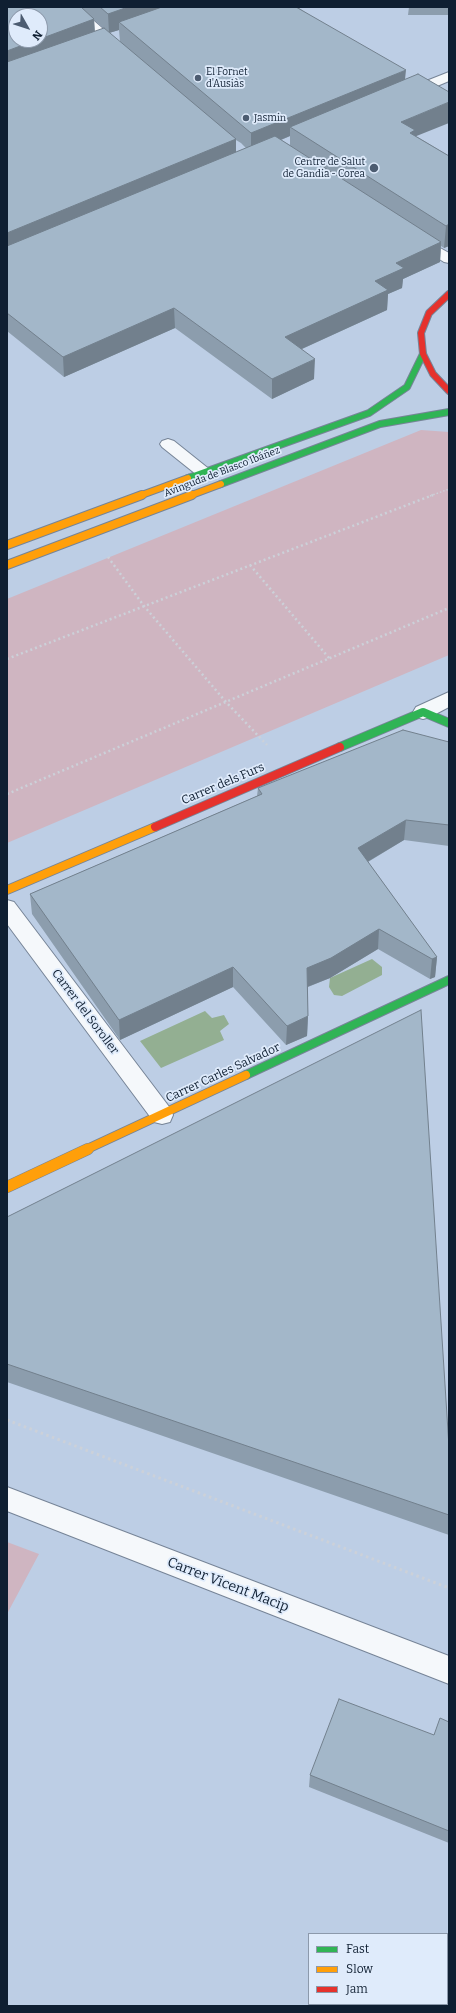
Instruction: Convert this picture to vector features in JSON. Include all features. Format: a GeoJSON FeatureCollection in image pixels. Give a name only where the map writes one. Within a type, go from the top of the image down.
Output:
{"type":"FeatureCollection","features":[{"type":"Feature","properties":{"kind":"main road"},"geometry":{"type":"LineString","coordinates":[[449,294],[429,313],[421,333],[423,354],[433,374],[449,391]]}},
{"type":"Feature","properties":{"kind":"main road","name":"Avinguda de Blasco Ibáñez"},"geometry":{"type":"LineString","coordinates":[[7,546],[203,472],[369,413],[407,387],[423,354]]}},
{"type":"Feature","properties":{"kind":"main road","name":"Avinguda de Blasco Ibáñez"},"geometry":{"type":"LineString","coordinates":[[7,565],[380,424],[449,412]]}},
{"type":"Feature","properties":{"kind":"main road"},"geometry":{"type":"LineString","coordinates":[[423,712],[449,723]]}},
{"type":"Feature","properties":{"kind":"main road","name":"Carrer dels Furs"},"geometry":{"type":"LineString","coordinates":[[7,890],[423,712]]}},
{"type":"Feature","properties":{"kind":"main road","name":"Carrer Carles Salvador"},"geometry":{"type":"LineString","coordinates":[[7,1187],[449,980]]}},
{"type":"Feature","properties":{"kind":"street"},"geometry":{"type":"LineString","coordinates":[[70,7],[131,61]]}},
{"type":"Feature","properties":{"kind":"street"},"geometry":{"type":"LineString","coordinates":[[93,46],[123,35]]}},
{"type":"Feature","properties":{"kind":"street"},"geometry":{"type":"LineString","coordinates":[[390,101],[449,76]]}},
{"type":"Feature","properties":{"kind":"street"},"geometry":{"type":"LineString","coordinates":[[423,712],[449,699]]}},
{"type":"Feature","properties":{"kind":"street","name":"Carrer del Soroller"},"geometry":{"type":"LineString","coordinates":[[7,908],[162,1115]]}},
{"type":"Feature","properties":{"kind":"street","name":"Carrer Vicent Macip"},"geometry":{"type":"LineString","coordinates":[[7,1499],[449,1670]]}},
{"type":"Feature","properties":{"kind":"lane"},"geometry":{"type":"LineString","coordinates":[[403,230],[449,259]]}},
{"type":"Feature","properties":{"kind":"lane"},"geometry":{"type":"LineString","coordinates":[[168,444],[203,472]]}},
{"type":"Feature","properties":{"kind":"path"},"geometry":{"type":"LineString","coordinates":[[7,659],[449,489]]}},
{"type":"Feature","properties":{"kind":"path"},"geometry":{"type":"LineString","coordinates":[[89,534],[144,606],[226,702],[289,769]]}},
{"type":"Feature","properties":{"kind":"path"},"geometry":{"type":"LineString","coordinates":[[250,565],[329,658]]}},
{"type":"Feature","properties":{"kind":"path"},"geometry":{"type":"LineString","coordinates":[[7,794],[449,608]]}},
{"type":"Feature","properties":{"kind":"path"},"geometry":{"type":"LineString","coordinates":[[7,1420],[449,1588]]}},
{"type":"Feature","properties":{"kind":"shaded area"},"geometry":{"type":"Polygon","coordinates":[[[421,430],[449,432],[449,655],[7,843],[7,599],[421,430]]]}},
{"type":"Feature","properties":{"kind":"shaded area"},"geometry":{"type":"Polygon","coordinates":[[[372,959],[382,967],[382,975],[342,996],[334,995],[329,987],[330,978],[372,959]]]}},
{"type":"Feature","properties":{"kind":"shaded area"},"geometry":{"type":"Polygon","coordinates":[[[205,1011],[212,1018],[224,1015],[229,1024],[220,1031],[224,1040],[161,1068],[140,1041],[205,1011]]]}},
{"type":"Feature","properties":{"kind":"shaded area"},"geometry":{"type":"Polygon","coordinates":[[[7,1542],[39,1554],[7,1614],[7,1542]]]}},
{"type":"Feature","properties":{"kind":"building"},"geometry":{"type":"Polygon","coordinates":[[[7,7],[81,7],[94,19],[48,36],[48,8],[8,8],[8,48],[15,48],[7,51],[7,7]]]}},
{"type":"Feature","properties":{"kind":"building"},"geometry":{"type":"Polygon","coordinates":[[[100,7],[128,7],[108,14],[100,7]]]}},
{"type":"Feature","properties":{"kind":"building"},"geometry":{"type":"Polygon","coordinates":[[[162,7],[296,7],[406,70],[251,133],[119,22],[162,7]]]}},
{"type":"Feature","properties":{"kind":"building"},"geometry":{"type":"Polygon","coordinates":[[[104,28],[236,139],[7,233],[7,62],[104,28]]]}},
{"type":"Feature","properties":{"kind":"building"},"geometry":{"type":"Polygon","coordinates":[[[418,74],[449,92],[449,102],[401,122],[415,130],[410,133],[449,156],[449,224],[446,226],[290,127],[418,74]]]}},
{"type":"Feature","properties":{"kind":"building"},"geometry":{"type":"Polygon","coordinates":[[[275,136],[441,242],[396,263],[404,268],[375,281],[388,290],[285,337],[315,359],[272,379],[174,308],[63,357],[7,313],[7,246],[275,136]]]}},
{"type":"Feature","properties":{"kind":"building"},"geometry":{"type":"Polygon","coordinates":[[[403,730],[449,742],[449,825],[406,820],[358,848],[437,957],[432,959],[379,929],[331,958],[307,968],[308,1016],[287,1026],[233,967],[119,1020],[30,894],[262,794],[258,788],[403,730]]]}},
{"type":"Feature","properties":{"kind":"building"},"geometry":{"type":"Polygon","coordinates":[[[421,1010],[449,1447],[449,1515],[7,1364],[7,1217],[421,1010]]]}},
{"type":"Feature","properties":{"kind":"building"},"geometry":{"type":"Polygon","coordinates":[[[339,1699],[434,1735],[440,1718],[449,1722],[449,1831],[310,1775],[339,1699]]]}},
{"type":"Feature","properties":{"kind":"traffic: fast"},"geometry":{"type":"LineString","coordinates":[[188,478],[369,413],[407,387],[423,354]]}},
{"type":"Feature","properties":{"kind":"traffic: fast"},"geometry":{"type":"LineString","coordinates":[[221,484],[380,424],[449,412]]}},
{"type":"Feature","properties":{"kind":"traffic: fast"},"geometry":{"type":"LineString","coordinates":[[340,747],[423,712],[449,723]]}},
{"type":"Feature","properties":{"kind":"traffic: fast"},"geometry":{"type":"LineString","coordinates":[[246,1075],[449,980]]}},
{"type":"Feature","properties":{"kind":"traffic: slow"},"geometry":{"type":"LineString","coordinates":[[7,545],[188,478]]}},
{"type":"Feature","properties":{"kind":"traffic: slow"},"geometry":{"type":"LineString","coordinates":[[7,565],[221,484]]}},
{"type":"Feature","properties":{"kind":"traffic: slow"},"geometry":{"type":"LineString","coordinates":[[7,890],[155,827]]}},
{"type":"Feature","properties":{"kind":"traffic: slow"},"geometry":{"type":"LineString","coordinates":[[7,1187],[246,1075]]}},
{"type":"Feature","properties":{"kind":"traffic: jam"},"geometry":{"type":"LineString","coordinates":[[449,294],[429,313],[421,333],[423,354],[433,374],[449,391]]}},
{"type":"Feature","properties":{"kind":"traffic: jam"},"geometry":{"type":"LineString","coordinates":[[155,827],[340,747]]}},
{"type":"Feature","properties":{"kind":"place","name":"El Fornet d'Ausiàs"},"geometry":{"type":"Point","coordinates":[198,78]}},
{"type":"Feature","properties":{"kind":"place","name":"Jasmin"},"geometry":{"type":"Point","coordinates":[246,118]}},
{"type":"Feature","properties":{"kind":"place","name":"Centre de Salut de Gandia - Corea"},"geometry":{"type":"Point","coordinates":[374,168]}}]}
